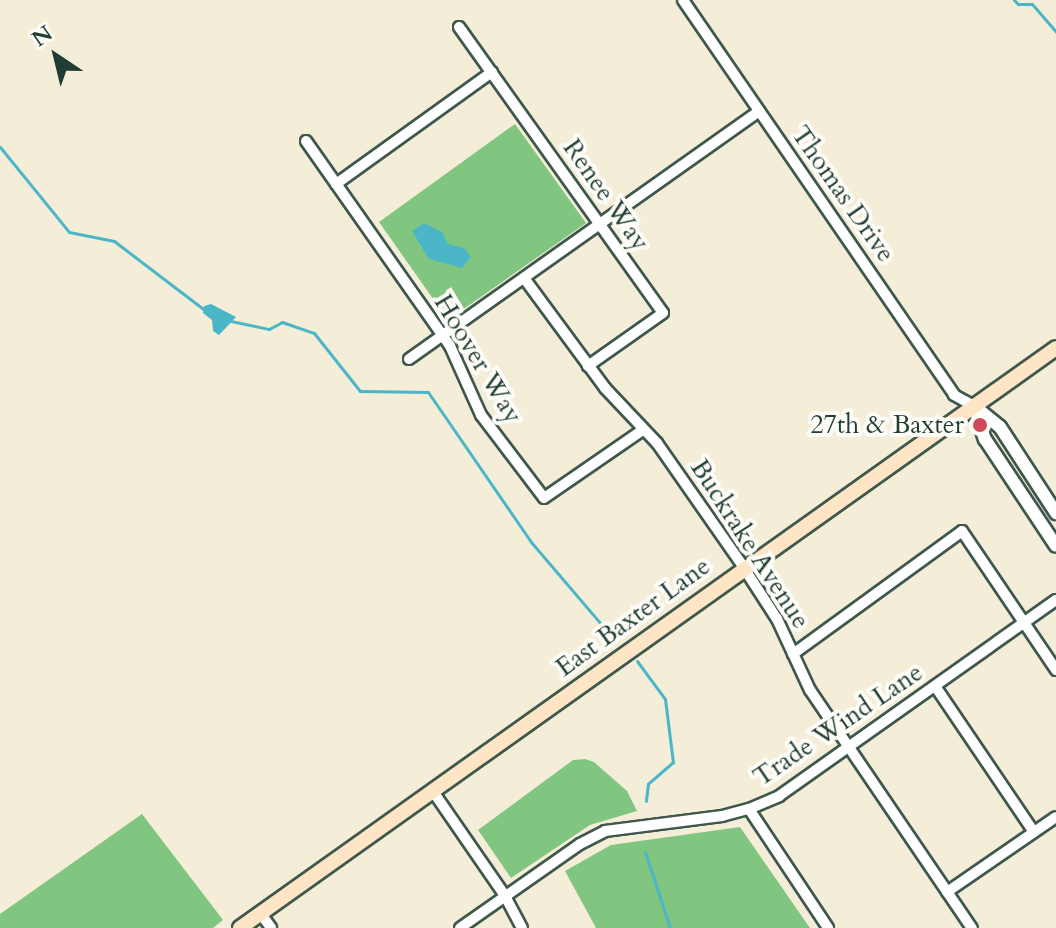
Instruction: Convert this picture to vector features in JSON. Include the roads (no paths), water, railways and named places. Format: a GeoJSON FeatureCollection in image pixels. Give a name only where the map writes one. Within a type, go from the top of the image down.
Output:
{"type":"FeatureCollection","features":[{"type":"Feature","properties":{"kind":"main road","name":"East Baxter Lane"},"geometry":{"type":"LineString","coordinates":[[240,928],[1056,348]]}},
{"type":"Feature","properties":{"kind":"street","name":"Thomas Drive"},"geometry":{"type":"LineString","coordinates":[[683,0],[954,395],[974,406]]}},
{"type":"Feature","properties":{"kind":"street","name":"Renee Way"},"geometry":{"type":"LineString","coordinates":[[459,27],[663,313],[588,366]]}},
{"type":"Feature","properties":{"kind":"street"},"geometry":{"type":"LineString","coordinates":[[336,184],[492,72]]}},
{"type":"Feature","properties":{"kind":"street"},"geometry":{"type":"LineString","coordinates":[[409,359],[759,111]]}},
{"type":"Feature","properties":{"kind":"street","name":"Hoover Way"},"geometry":{"type":"LineString","coordinates":[[306,141],[443,335],[481,415],[544,498],[644,429]]}},
{"type":"Feature","properties":{"kind":"street","name":"Buckrake Avenue"},"geometry":{"type":"LineString","coordinates":[[524,278],[588,366],[644,429],[743,569],[777,619],[810,690],[972,928]]}},
{"type":"Feature","properties":{"kind":"street"},"geometry":{"type":"LineString","coordinates":[[974,406],[1000,427],[1056,513]]}},
{"type":"Feature","properties":{"kind":"street"},"geometry":{"type":"LineString","coordinates":[[974,406],[985,439],[1056,546]]}},
{"type":"Feature","properties":{"kind":"street"},"geometry":{"type":"LineString","coordinates":[[793,654],[962,531],[1056,670]]}},
{"type":"Feature","properties":{"kind":"street","name":"Trade Wind Lane"},"geometry":{"type":"LineString","coordinates":[[460,928],[580,844],[605,831],[749,809],[779,796],[1056,600]]}},
{"type":"Feature","properties":{"kind":"street"},"geometry":{"type":"LineString","coordinates":[[935,686],[1034,832]]}},
{"type":"Feature","properties":{"kind":"street"},"geometry":{"type":"LineString","coordinates":[[432,790],[505,896],[522,928]]}},
{"type":"Feature","properties":{"kind":"street"},"geometry":{"type":"LineString","coordinates":[[749,809],[828,928]]}},
{"type":"Feature","properties":{"kind":"street"},"geometry":{"type":"LineString","coordinates":[[947,892],[1056,817]]}},
{"type":"Feature","properties":{"kind":"street"},"geometry":{"type":"LineString","coordinates":[[261,914],[271,928]]}},
{"type":"Feature","properties":{"kind":"water"},"geometry":{"type":"Polygon","coordinates":[[[424,223],[442,232],[448,244],[464,248],[471,257],[462,268],[429,259],[412,231],[424,223]]]}},
{"type":"Feature","properties":{"kind":"water"},"geometry":{"type":"Polygon","coordinates":[[[211,304],[236,317],[219,335],[213,331],[212,320],[203,313],[204,306],[211,304]]]}},
{"type":"Feature","properties":{"kind":"waterway"},"geometry":{"type":"LineString","coordinates":[[1014,0],[1018,4],[1032,4],[1056,32]]}},
{"type":"Feature","properties":{"kind":"waterway"},"geometry":{"type":"LineString","coordinates":[[0,147],[69,232],[114,241],[206,311]]}},
{"type":"Feature","properties":{"kind":"waterway"},"geometry":{"type":"LineString","coordinates":[[231,321],[269,329],[282,322],[314,333],[360,391],[428,392],[531,542],[602,625]]}},
{"type":"Feature","properties":{"kind":"waterway"},"geometry":{"type":"LineString","coordinates":[[637,661],[665,699],[673,762],[648,784],[646,801]]}},
{"type":"Feature","properties":{"kind":"waterway"},"geometry":{"type":"LineString","coordinates":[[645,852],[670,928]]}},
{"type":"Feature","properties":{"kind":"place","name":"27th & Baxter"},"geometry":{"type":"Point","coordinates":[980,425]}}]}
